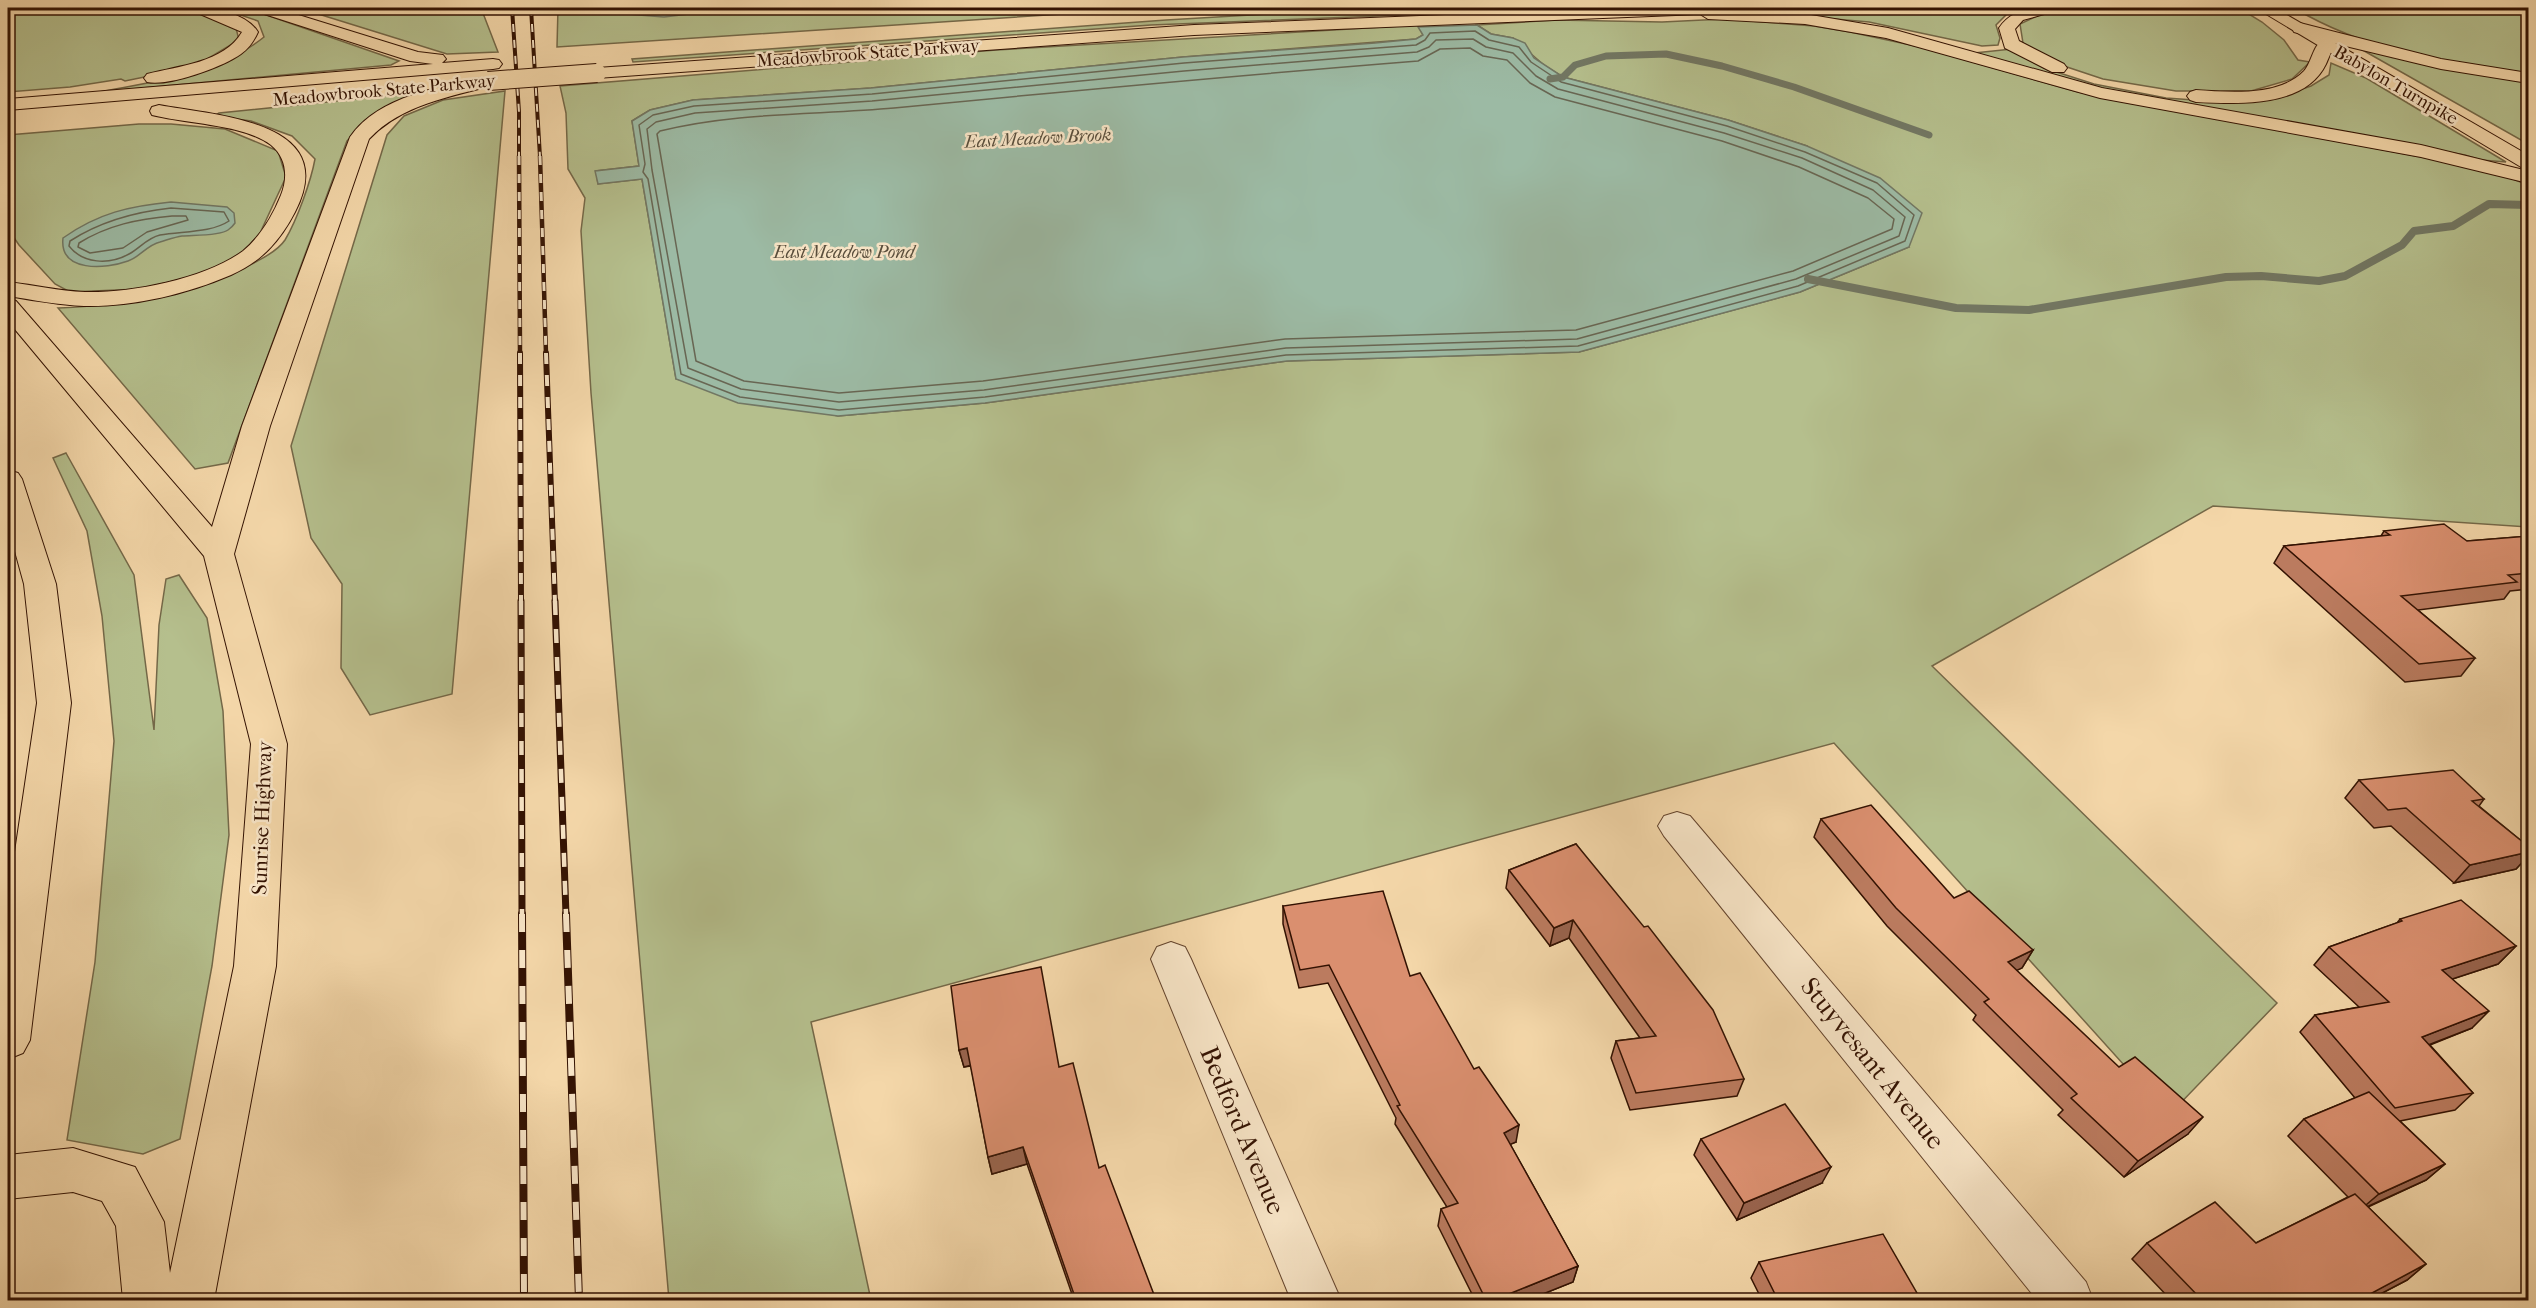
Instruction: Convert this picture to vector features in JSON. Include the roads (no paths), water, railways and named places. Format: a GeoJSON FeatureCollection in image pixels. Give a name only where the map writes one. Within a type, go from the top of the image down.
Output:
{"type":"FeatureCollection","features":[{"type":"Feature","properties":{"kind":"main road"},"geometry":{"type":"LineString","coordinates":[[8,9],[14,8]]}},
{"type":"Feature","properties":{"kind":"main road"},"geometry":{"type":"LineString","coordinates":[[33,102],[185,71],[233,52],[247,41],[250,32],[246,26],[199,8]]}},
{"type":"Feature","properties":{"kind":"main road"},"geometry":{"type":"LineString","coordinates":[[261,8],[416,57],[490,73]]}},
{"type":"Feature","properties":{"kind":"main road","name":"Meadowbrook State Parkway"},"geometry":{"type":"LineString","coordinates":[[8,105],[490,73],[597,73],[1194,30],[1730,8]]}},
{"type":"Feature","properties":{"kind":"main road"},"geometry":{"type":"LineString","coordinates":[[2011,44],[2007,28],[2017,17],[2049,8]]}},
{"type":"Feature","properties":{"kind":"main road","name":"Babylon Turnpike"},"geometry":{"type":"LineString","coordinates":[[2264,8],[2529,163]]}},
{"type":"Feature","properties":{"kind":"main road"},"geometry":{"type":"LineString","coordinates":[[1649,10],[1805,19],[1888,33],[2100,93],[2421,151],[2529,177]]}},
{"type":"Feature","properties":{"kind":"main road"},"geometry":{"type":"LineString","coordinates":[[2300,28],[2419,60],[2470,71],[2529,78]]}},
{"type":"Feature","properties":{"kind":"main road"},"geometry":{"type":"LineString","coordinates":[[1925,43],[1990,50],[2011,44],[2064,72],[2099,82],[2173,95],[2222,98],[2264,94],[2299,83],[2312,74],[2326,44]]}},
{"type":"Feature","properties":{"kind":"main road","name":"Meadowbrook State Parkway"},"geometry":{"type":"LineString","coordinates":[[8,289],[84,299],[149,292],[213,274],[249,256],[267,240],[281,218],[294,186],[297,173],[293,158],[276,140],[245,128],[148,112],[362,91],[582,57]]}},
{"type":"Feature","properties":{"kind":"main road"},"geometry":{"type":"LineString","coordinates":[[219,554],[256,426],[360,137],[370,124],[403,106],[490,73]]}},
{"type":"Feature","properties":{"kind":"main road","name":"Sunrise Highway"},"geometry":{"type":"LineString","coordinates":[[8,306],[219,554],[269,744],[255,966],[189,1300]]}},
{"type":"Feature","properties":{"kind":"main road"},"geometry":{"type":"LineString","coordinates":[[8,479],[40,585],[54,703],[17,910],[8,1040]]}},
{"type":"Feature","properties":{"kind":"main road"},"geometry":{"type":"LineString","coordinates":[[8,1177],[73,1170],[118,1183],[140,1222],[148,1300]]}},
{"type":"Feature","properties":{"kind":"street","name":"Stuyvesant Avenue"},"geometry":{"type":"LineString","coordinates":[[1677,826],[2068,1300]]}},
{"type":"Feature","properties":{"kind":"street","name":"Bedford Avenue"},"geometry":{"type":"LineString","coordinates":[[1171,959],[1316,1300]]}},
{"type":"Feature","properties":{"kind":"water"},"geometry":{"type":"Polygon","coordinates":[[[613,8],[740,8],[664,17],[614,13],[613,8]]]}},
{"type":"Feature","properties":{"kind":"water","name":"East Meadow Pond"},"geometry":{"type":"Polygon","coordinates":[[[1477,25],[1491,34],[1525,43],[1534,58],[1563,77],[1728,120],[1807,146],[1880,178],[1922,213],[1909,247],[1800,292],[1579,352],[1287,361],[985,403],[838,416],[738,403],[676,379],[642,179],[598,184],[595,171],[639,166],[632,121],[650,110],[693,100],[871,88],[1183,57],[1375,43],[1416,39],[1423,35],[1418,27],[1477,25]]]}},
{"type":"Feature","properties":{"kind":"water"},"geometry":{"type":"Polygon","coordinates":[[[171,202],[227,207],[234,213],[235,223],[224,232],[182,236],[155,244],[132,259],[108,266],[86,266],[76,263],[68,257],[64,249],[63,238],[89,222],[115,212],[171,202]]]}},
{"type":"Feature","properties":{"kind":"waterway"},"geometry":{"type":"LineString","coordinates":[[1550,79],[1563,77],[1575,65],[1606,56],[1666,54],[1722,66],[1794,87],[1929,135]]}},
{"type":"Feature","properties":{"kind":"waterway"},"geometry":{"type":"LineString","coordinates":[[1808,279],[1956,308],[2029,310],[2226,277],[2261,276],[2319,281],[2345,276],[2402,245],[2414,231],[2453,226],[2489,204],[2528,205]]}},
{"type":"Feature","properties":{"kind":"railway"},"geometry":{"type":"LineString","coordinates":[[512,8],[519,112],[519,156]]}},
{"type":"Feature","properties":{"kind":"railway"},"geometry":{"type":"LineString","coordinates":[[531,8],[540,157]]}},
{"type":"Feature","properties":{"kind":"railway"},"geometry":{"type":"LineString","coordinates":[[519,156],[520,354]]}},
{"type":"Feature","properties":{"kind":"railway"},"geometry":{"type":"LineString","coordinates":[[540,156],[546,354]]}},
{"type":"Feature","properties":{"kind":"railway"},"geometry":{"type":"LineString","coordinates":[[520,353],[521,603]]}},
{"type":"Feature","properties":{"kind":"railway"},"geometry":{"type":"LineString","coordinates":[[546,353],[555,603]]}},
{"type":"Feature","properties":{"kind":"railway"},"geometry":{"type":"LineString","coordinates":[[521,601],[522,915]]}},
{"type":"Feature","properties":{"kind":"railway"},"geometry":{"type":"LineString","coordinates":[[555,601],[566,915]]}},
{"type":"Feature","properties":{"kind":"railway"},"geometry":{"type":"LineString","coordinates":[[522,914],[524,1300]]}},
{"type":"Feature","properties":{"kind":"railway"},"geometry":{"type":"LineString","coordinates":[[566,914],[579,1300]]}},
{"type":"Feature","properties":{"kind":"water label","name":"East Meadow Brook"},"geometry":{"type":"Point","coordinates":[1038,138]}}]}
